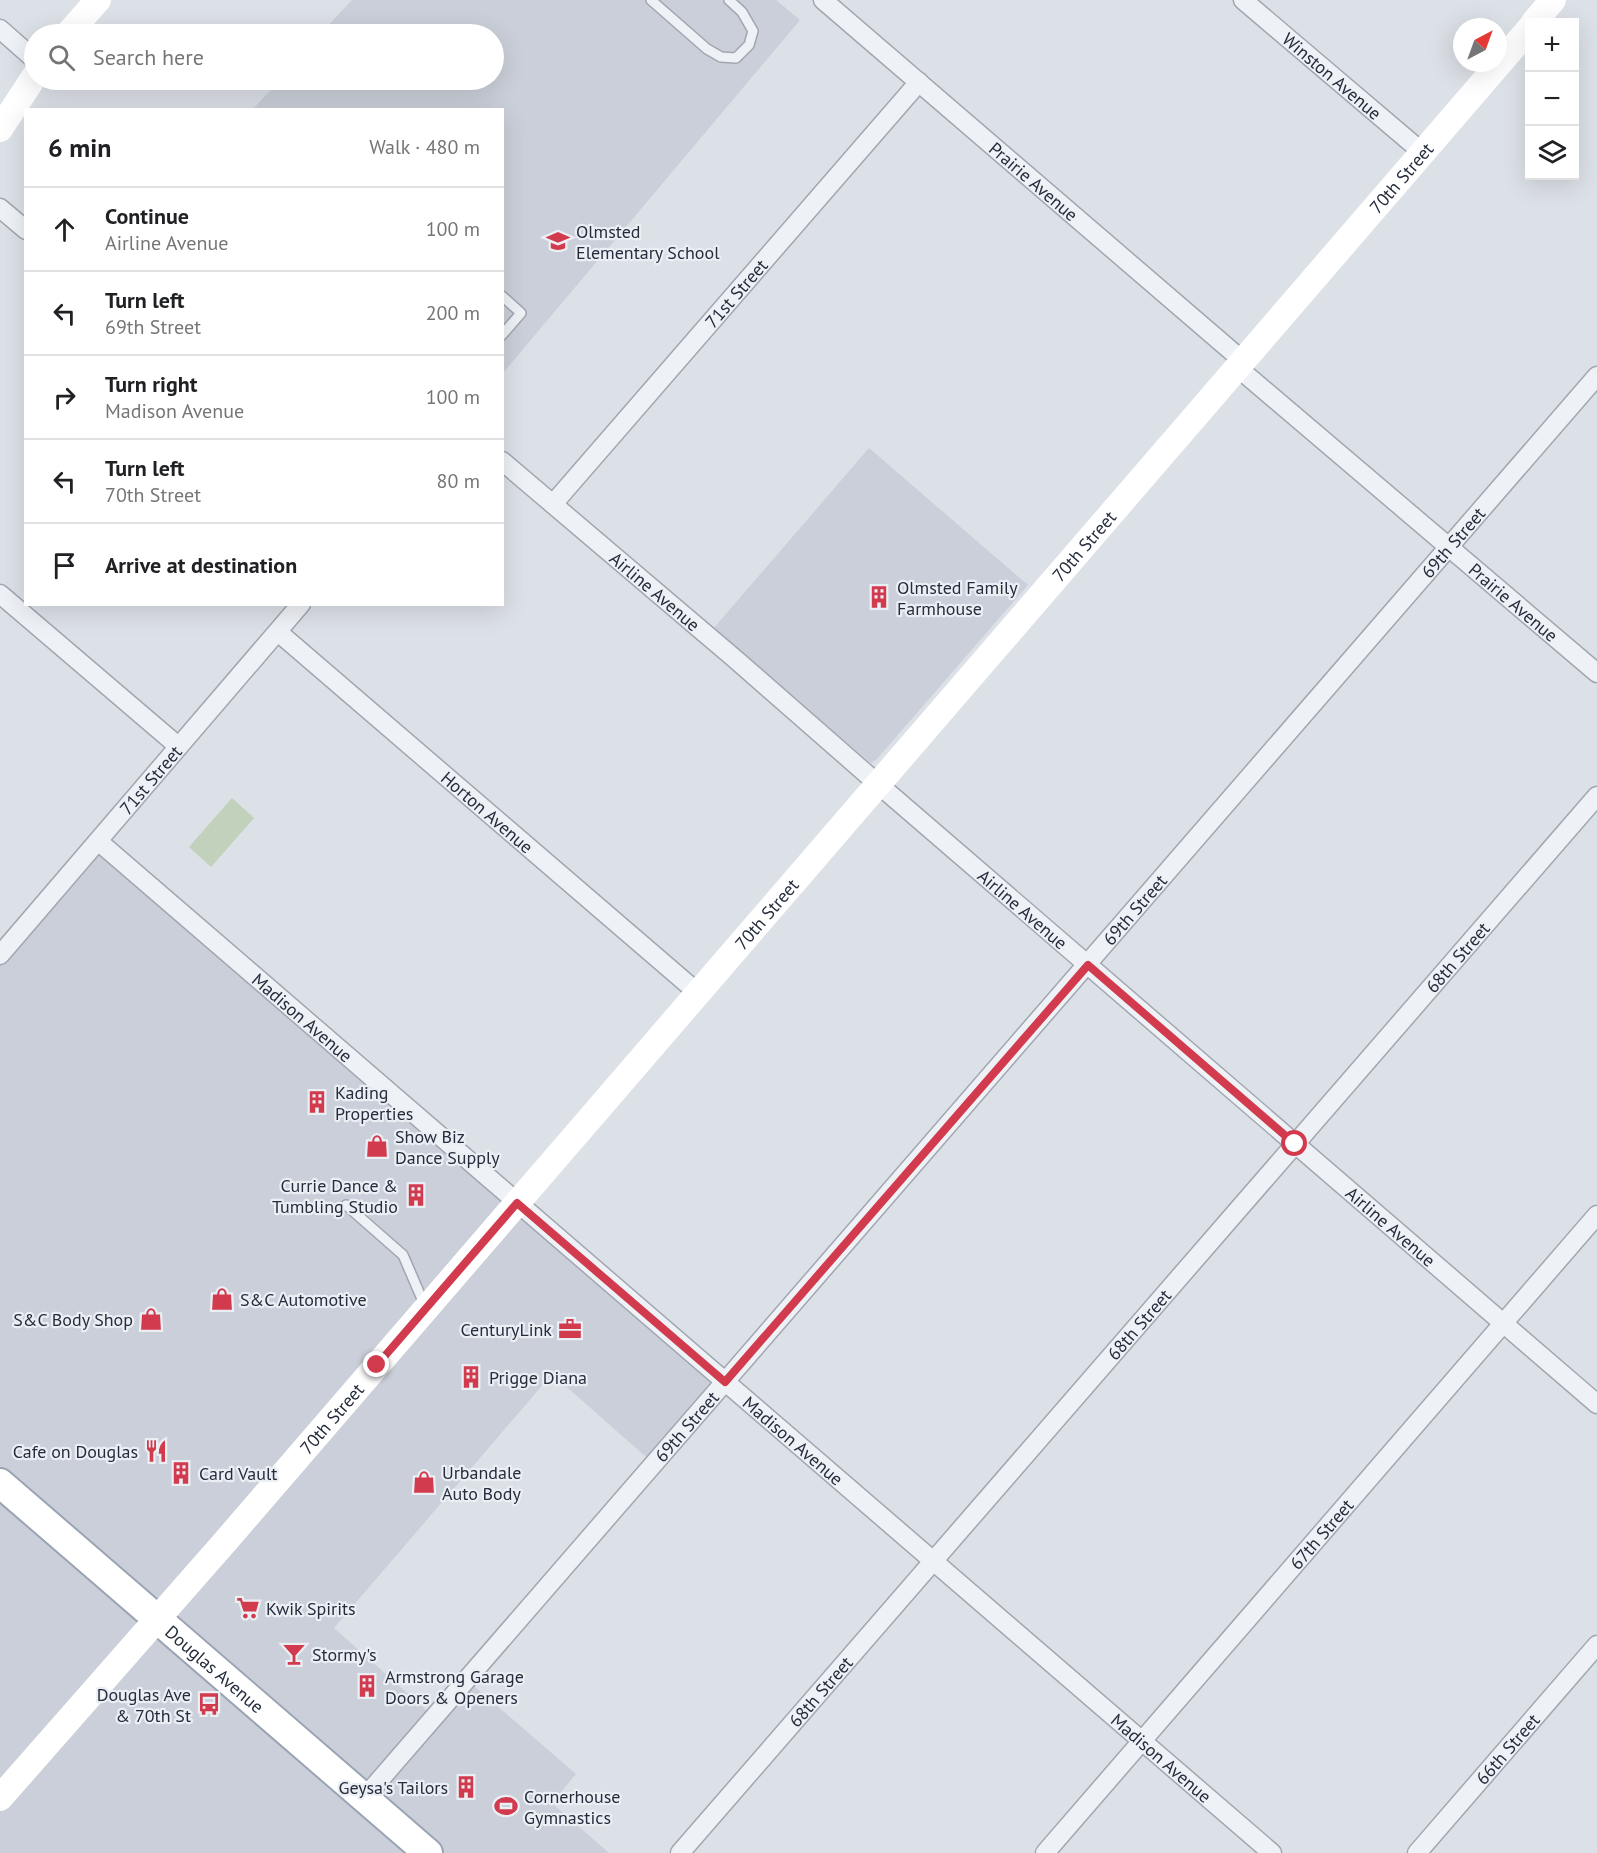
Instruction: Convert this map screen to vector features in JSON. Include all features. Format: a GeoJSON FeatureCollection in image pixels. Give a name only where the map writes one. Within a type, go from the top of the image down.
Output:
{"type":"FeatureCollection","features":[{"type":"Feature","properties":{"kind":"main road"},"geometry":{"type":"LineString","coordinates":[[77,24],[98,0]]}},
{"type":"Feature","properties":{"kind":"main road"},"geometry":{"type":"LineString","coordinates":[[1537,18],[1553,0]]}},
{"type":"Feature","properties":{"kind":"main road","name":"70th Street"},"geometry":{"type":"LineString","coordinates":[[0,1798],[158,1619],[1525,34]]}},
{"type":"Feature","properties":{"kind":"main road"},"geometry":{"type":"LineString","coordinates":[[0,129],[26,90]]}},
{"type":"Feature","properties":{"kind":"main road","name":"Douglas Avenue"},"geometry":{"type":"LineString","coordinates":[[0,1485],[428,1853]]}},
{"type":"Feature","properties":{"kind":"street","name":"Prairie Avenue"},"geometry":{"type":"LineString","coordinates":[[824,0],[1449,547],[1597,673]]}},
{"type":"Feature","properties":{"kind":"street","name":"Winston Avenue"},"geometry":{"type":"LineString","coordinates":[[1243,0],[1422,152]]}},
{"type":"Feature","properties":{"kind":"street"},"geometry":{"type":"LineString","coordinates":[[0,29],[24,50]]}},
{"type":"Feature","properties":{"kind":"street","name":"71st Street"},"geometry":{"type":"LineString","coordinates":[[553,504],[919,82]]}},
{"type":"Feature","properties":{"kind":"street"},"geometry":{"type":"LineString","coordinates":[[0,208],[24,228]]}},
{"type":"Feature","properties":{"kind":"street","name":"69th Street"},"geometry":{"type":"LineString","coordinates":[[364,1798],[1597,376]]}},
{"type":"Feature","properties":{"kind":"street","name":"Airline Avenue"},"geometry":{"type":"LineString","coordinates":[[504,463],[734,658],[1597,1404]]}},
{"type":"Feature","properties":{"kind":"street"},"geometry":{"type":"LineString","coordinates":[[0,594],[178,746]]}},
{"type":"Feature","properties":{"kind":"street","name":"71st Street"},"geometry":{"type":"LineString","coordinates":[[0,955],[299,606]]}},
{"type":"Feature","properties":{"kind":"street","name":"Horton Avenue"},"geometry":{"type":"LineString","coordinates":[[278,632],[698,993]]}},
{"type":"Feature","properties":{"kind":"street","name":"68th Street"},"geometry":{"type":"LineString","coordinates":[[680,1853],[1597,796]]}},
{"type":"Feature","properties":{"kind":"street","name":"Madison Avenue"},"geometry":{"type":"LineString","coordinates":[[98,841],[1272,1853]]}},
{"type":"Feature","properties":{"kind":"street","name":"67th Street"},"geometry":{"type":"LineString","coordinates":[[1045,1853],[1597,1215]]}},
{"type":"Feature","properties":{"kind":"street","name":"66th Street"},"geometry":{"type":"LineString","coordinates":[[1417,1853],[1597,1645]]}},
{"type":"Feature","properties":{"kind":"lane"},"geometry":{"type":"LineString","coordinates":[[651,0],[707,49],[721,57],[736,58],[749,45],[753,31],[742,12],[729,0]]}},
{"type":"Feature","properties":{"kind":"lane"},"geometry":{"type":"LineString","coordinates":[[504,298],[521,313],[504,332]]}},
{"type":"Feature","properties":{"kind":"lane"},"geometry":{"type":"LineString","coordinates":[[346,1205],[403,1255],[426,1308]]}},
{"type":"Feature","properties":{"kind":"shaded area","name":"Olmsted Elementary School"},"geometry":{"type":"Polygon","coordinates":[[[352,0],[776,0],[800,20],[504,372],[504,108],[254,108],[271,90],[504,90],[504,24],[329,24],[352,0]]]}},
{"type":"Feature","properties":{"kind":"shaded area"},"geometry":{"type":"Polygon","coordinates":[[[869,448],[1028,585],[871,763],[713,629],[869,448]]]}},
{"type":"Feature","properties":{"kind":"shaded area"},"geometry":{"type":"Polygon","coordinates":[[[98,841],[725,1382],[654,1464],[552,1374],[334,1628],[434,1717],[466,1679],[576,1774],[552,1803],[609,1853],[0,1853],[0,955],[98,841]]]}},
{"type":"Feature","properties":{"kind":"green space"},"geometry":{"type":"Polygon","coordinates":[[[232,798],[254,818],[211,867],[189,847],[232,798]]]}},
{"type":"Feature","properties":{"kind":"place","name":"Olmsted Elementary School"},"geometry":{"type":"Point","coordinates":[558,241]}},
{"type":"Feature","properties":{"kind":"place","name":"Olmsted Family Farmhouse"},"geometry":{"type":"Point","coordinates":[879,597]}},
{"type":"Feature","properties":{"kind":"place","name":"Kading Properties"},"geometry":{"type":"Point","coordinates":[317,1102]}},
{"type":"Feature","properties":{"kind":"place","name":"Show Biz Dance Supply"},"geometry":{"type":"Point","coordinates":[377,1146]}},
{"type":"Feature","properties":{"kind":"place","name":"Currie Dance & Tumbling Studio"},"geometry":{"type":"Point","coordinates":[416,1195]}},
{"type":"Feature","properties":{"kind":"place","name":"S&C Automotive"},"geometry":{"type":"Point","coordinates":[222,1299]}},
{"type":"Feature","properties":{"kind":"place","name":"S&C Body Shop"},"geometry":{"type":"Point","coordinates":[151,1319]}},
{"type":"Feature","properties":{"kind":"place","name":"CenturyLink"},"geometry":{"type":"Point","coordinates":[570,1329]}},
{"type":"Feature","properties":{"kind":"place","name":"Prigge Diana"},"geometry":{"type":"Point","coordinates":[471,1377]}},
{"type":"Feature","properties":{"kind":"place","name":"Cafe on Douglas"},"geometry":{"type":"Point","coordinates":[156,1451]}},
{"type":"Feature","properties":{"kind":"place","name":"Card Vault"},"geometry":{"type":"Point","coordinates":[181,1473]}},
{"type":"Feature","properties":{"kind":"place","name":"Urbandale Auto Body"},"geometry":{"type":"Point","coordinates":[424,1482]}},
{"type":"Feature","properties":{"kind":"place","name":"Kwik Spirits"},"geometry":{"type":"Point","coordinates":[248,1608]}},
{"type":"Feature","properties":{"kind":"place","name":"Stormy's"},"geometry":{"type":"Point","coordinates":[294,1654]}},
{"type":"Feature","properties":{"kind":"place","name":"Armstrong Garage Doors & Openers"},"geometry":{"type":"Point","coordinates":[367,1686]}},
{"type":"Feature","properties":{"kind":"place","name":"Douglas Ave & 70th St"},"geometry":{"type":"Point","coordinates":[209,1704]}},
{"type":"Feature","properties":{"kind":"place","name":"Geysa's Tailors"},"geometry":{"type":"Point","coordinates":[466,1787]}},
{"type":"Feature","properties":{"kind":"place","name":"Cornerhouse Gymnastics"},"geometry":{"type":"Point","coordinates":[506,1806]}},
{"type":"Feature","properties":{"kind":"route"},"geometry":{"type":"LineString","coordinates":[[377,1365],[517,1203],[725,1382],[1088,965],[1295,1144]]}}]}
